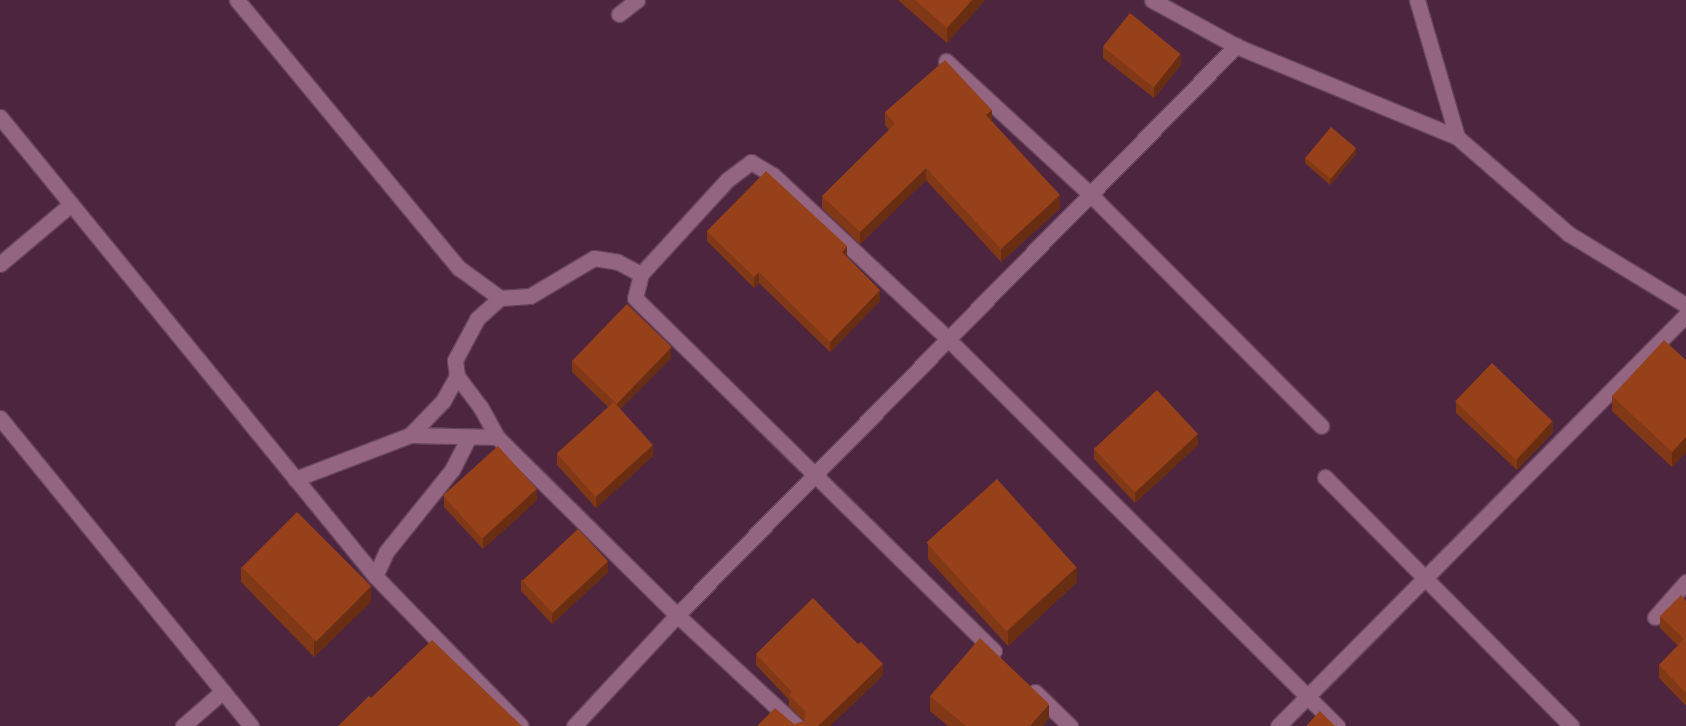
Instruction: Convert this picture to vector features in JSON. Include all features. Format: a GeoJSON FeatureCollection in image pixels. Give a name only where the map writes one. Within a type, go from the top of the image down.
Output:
{"type":"FeatureCollection","features":[{"type":"Feature","properties":{"kind":"street"},"geometry":{"type":"LineString","coordinates":[[237,0],[459,268],[500,298]]}},
{"type":"Feature","properties":{"kind":"street"},"geometry":{"type":"LineString","coordinates":[[619,14],[637,0]]}},
{"type":"Feature","properties":{"kind":"street"},"geometry":{"type":"LineString","coordinates":[[1152,0],[1236,46],[1457,138],[1569,234],[1686,306]]}},
{"type":"Feature","properties":{"kind":"street"},"geometry":{"type":"LineString","coordinates":[[1417,0],[1457,138]]}},
{"type":"Feature","properties":{"kind":"street"},"geometry":{"type":"LineString","coordinates":[[574,726],[677,616],[814,475],[1236,46]]}},
{"type":"Feature","properties":{"kind":"street"},"geometry":{"type":"LineString","coordinates":[[946,60],[1091,195],[1322,426]]}},
{"type":"Feature","properties":{"kind":"street"},"geometry":{"type":"LineString","coordinates":[[0,117],[374,576],[520,726]]}},
{"type":"Feature","properties":{"kind":"street"},"geometry":{"type":"LineString","coordinates":[[1006,663],[634,298],[641,274],[727,180],[751,162],[773,175],[948,339],[1337,726]]}},
{"type":"Feature","properties":{"kind":"street"},"geometry":{"type":"LineString","coordinates":[[0,264],[71,204]]}},
{"type":"Feature","properties":{"kind":"street"},"geometry":{"type":"LineString","coordinates":[[641,274],[618,262],[594,258],[530,296],[500,298],[477,319],[455,360],[457,376],[481,408],[497,437],[677,616],[797,726]]}},
{"type":"Feature","properties":{"kind":"street"},"geometry":{"type":"LineString","coordinates":[[1278,726],[1686,315]]}},
{"type":"Feature","properties":{"kind":"street"},"geometry":{"type":"LineString","coordinates":[[410,435],[443,401],[457,376]]}},
{"type":"Feature","properties":{"kind":"street"},"geometry":{"type":"LineString","coordinates":[[0,418],[251,726]]}},
{"type":"Feature","properties":{"kind":"street"},"geometry":{"type":"LineString","coordinates":[[295,479],[410,435],[497,437]]}},
{"type":"Feature","properties":{"kind":"street"},"geometry":{"type":"LineString","coordinates":[[374,576],[386,552],[452,470],[469,437]]}},
{"type":"Feature","properties":{"kind":"street"},"geometry":{"type":"LineString","coordinates":[[1326,477],[1571,726]]}},
{"type":"Feature","properties":{"kind":"street"},"geometry":{"type":"LineString","coordinates":[[1655,618],[1686,582]]}},
{"type":"Feature","properties":{"kind":"street"},"geometry":{"type":"LineString","coordinates":[[1027,684],[1070,726]]}},
{"type":"Feature","properties":{"kind":"street"},"geometry":{"type":"LineString","coordinates":[[183,726],[223,692]]}},
{"type":"Feature","properties":{"kind":"building"},"geometry":{"type":"Polygon","coordinates":[[[915,0],[972,0],[947,28],[915,0]]]}},
{"type":"Feature","properties":{"kind":"building"},"geometry":{"type":"Polygon","coordinates":[[[1130,13],[1181,54],[1153,87],[1103,46],[1130,13]]]}},
{"type":"Feature","properties":{"kind":"building"},"geometry":{"type":"Polygon","coordinates":[[[945,60],[992,110],[986,115],[1060,195],[1001,249],[926,168],[860,232],[822,196],[895,124],[885,112],[945,60]]]}},
{"type":"Feature","properties":{"kind":"building"},"geometry":{"type":"Polygon","coordinates":[[[1331,127],[1356,148],[1331,179],[1305,158],[1331,127]]]}},
{"type":"Feature","properties":{"kind":"building"},"geometry":{"type":"Polygon","coordinates":[[[766,171],[847,246],[842,252],[880,290],[830,342],[759,272],[754,277],[707,231],[766,171]]]}},
{"type":"Feature","properties":{"kind":"building"},"geometry":{"type":"Polygon","coordinates":[[[627,304],[672,347],[617,404],[572,361],[627,304]]]}},
{"type":"Feature","properties":{"kind":"building"},"geometry":{"type":"Polygon","coordinates":[[[1664,340],[1686,360],[1686,437],[1672,452],[1612,396],[1664,340]]]}},
{"type":"Feature","properties":{"kind":"building"},"geometry":{"type":"Polygon","coordinates":[[[1492,363],[1552,421],[1516,459],[1455,401],[1492,363]]]}},
{"type":"Feature","properties":{"kind":"building"},"geometry":{"type":"Polygon","coordinates":[[[1157,390],[1198,434],[1135,493],[1094,449],[1157,390]]]}},
{"type":"Feature","properties":{"kind":"building"},"geometry":{"type":"Polygon","coordinates":[[[614,402],[653,445],[596,497],[557,454],[614,402]]]}},
{"type":"Feature","properties":{"kind":"building"},"geometry":{"type":"Polygon","coordinates":[[[498,446],[537,489],[482,539],[443,496],[498,446]]]}},
{"type":"Feature","properties":{"kind":"building"},"geometry":{"type":"Polygon","coordinates":[[[997,479],[1077,567],[1006,631],[926,543],[997,479]]]}},
{"type":"Feature","properties":{"kind":"building"},"geometry":{"type":"Polygon","coordinates":[[[297,512],[371,586],[316,641],[242,567],[297,512]]]}},
{"type":"Feature","properties":{"kind":"building"},"geometry":{"type":"Polygon","coordinates":[[[578,529],[608,561],[552,613],[522,581],[578,529]]]}},
{"type":"Feature","properties":{"kind":"building"},"geometry":{"type":"Polygon","coordinates":[[[1681,595],[1686,601],[1686,693],[1659,665],[1684,639],[1660,616],[1681,595]]]}},
{"type":"Feature","properties":{"kind":"building"},"geometry":{"type":"Polygon","coordinates":[[[813,598],[858,644],[861,642],[883,664],[818,726],[757,726],[775,708],[794,724],[804,721],[806,712],[789,695],[792,692],[756,654],[813,598]]]}},
{"type":"Feature","properties":{"kind":"building"},"geometry":{"type":"Polygon","coordinates":[[[980,638],[1049,704],[1030,726],[966,726],[930,696],[980,638]]]}},
{"type":"Feature","properties":{"kind":"building"},"geometry":{"type":"Polygon","coordinates":[[[432,640],[522,726],[338,726],[369,696],[371,698],[432,640]]]}},
{"type":"Feature","properties":{"kind":"building"},"geometry":{"type":"Polygon","coordinates":[[[1320,711],[1335,726],[1306,726],[1320,711]]]}}]}
